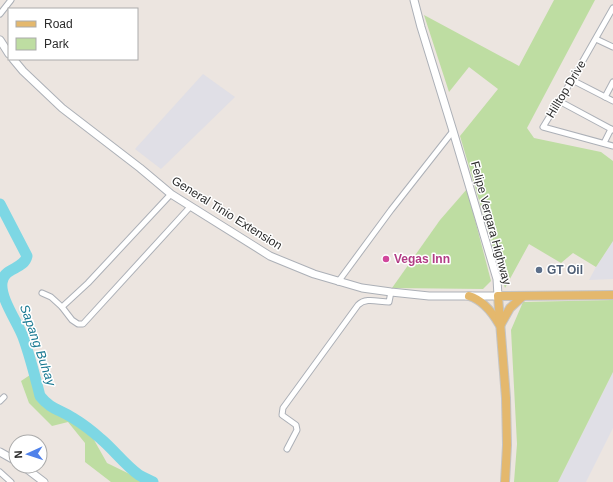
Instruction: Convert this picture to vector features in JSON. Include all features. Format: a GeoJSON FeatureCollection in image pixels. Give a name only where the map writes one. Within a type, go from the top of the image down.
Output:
{"type":"FeatureCollection","features":[{"type":"Feature","properties":{"kind":"main road","name":"General Tinio Extension"},"geometry":{"type":"LineString","coordinates":[[498,296],[522,297],[613,295]]}},
{"type":"Feature","properties":{"kind":"main road"},"geometry":{"type":"LineString","coordinates":[[469,296],[476,298],[488,308],[500,327],[510,308],[522,297]]}},
{"type":"Feature","properties":{"kind":"main road","name":"Felipe Vergara Highway"},"geometry":{"type":"LineString","coordinates":[[498,296],[506,398],[507,445],[505,482]]}},
{"type":"Feature","properties":{"kind":"street"},"geometry":{"type":"LineString","coordinates":[[0,14],[11,0]]}},
{"type":"Feature","properties":{"kind":"street","name":"Felipe Vergara Highway"},"geometry":{"type":"LineString","coordinates":[[414,0],[420,27],[497,279],[498,296]]}},
{"type":"Feature","properties":{"kind":"street","name":"Hilltop Drive"},"geometry":{"type":"LineString","coordinates":[[613,9],[543,127],[613,146]]}},
{"type":"Feature","properties":{"kind":"street"},"geometry":{"type":"LineString","coordinates":[[596,39],[613,47]]}},
{"type":"Feature","properties":{"kind":"street"},"geometry":{"type":"LineString","coordinates":[[0,40],[8,52]]}},
{"type":"Feature","properties":{"kind":"street","name":"General Tinio Extension"},"geometry":{"type":"LineString","coordinates":[[14,60],[23,71],[62,108],[140,168],[171,194],[270,256],[314,274],[362,288],[429,296],[498,296]]}},
{"type":"Feature","properties":{"kind":"street"},"geometry":{"type":"LineString","coordinates":[[572,80],[613,101]]}},
{"type":"Feature","properties":{"kind":"street"},"geometry":{"type":"LineString","coordinates":[[605,97],[613,82]]}},
{"type":"Feature","properties":{"kind":"street"},"geometry":{"type":"LineString","coordinates":[[559,101],[612,129],[604,143]]}},
{"type":"Feature","properties":{"kind":"street"},"geometry":{"type":"LineString","coordinates":[[338,282],[391,210],[453,131]]}},
{"type":"Feature","properties":{"kind":"street"},"geometry":{"type":"LineString","coordinates":[[62,307],[88,283],[171,194]]}},
{"type":"Feature","properties":{"kind":"street"},"geometry":{"type":"LineString","coordinates":[[42,293],[51,297],[62,307],[72,320],[78,324],[83,324],[190,207]]}},
{"type":"Feature","properties":{"kind":"street"},"geometry":{"type":"LineString","coordinates":[[287,449],[297,430],[297,427],[282,415],[282,408],[361,301],[389,302],[391,292]]}},
{"type":"Feature","properties":{"kind":"street"},"geometry":{"type":"LineString","coordinates":[[0,472],[11,482]]}},
{"type":"Feature","properties":{"kind":"street"},"geometry":{"type":"LineString","coordinates":[[34,474],[44,482]]}},
{"type":"Feature","properties":{"kind":"shaded area"},"geometry":{"type":"Polygon","coordinates":[[[203,74],[235,97],[161,169],[135,149],[203,74]]]}},
{"type":"Feature","properties":{"kind":"shaded area"},"geometry":{"type":"Polygon","coordinates":[[[613,241],[613,279],[589,280],[596,267],[613,241]]]}},
{"type":"Feature","properties":{"kind":"shaded area"},"geometry":{"type":"Polygon","coordinates":[[[613,372],[613,428],[586,482],[558,482],[613,372]]]}},
{"type":"Feature","properties":{"kind":"green space"},"geometry":{"type":"Polygon","coordinates":[[[554,0],[595,0],[527,128],[534,138],[601,152],[613,161],[613,241],[596,267],[573,253],[561,263],[529,244],[505,288],[460,136],[498,89],[469,67],[449,92],[424,15],[519,66],[554,0]]]}},
{"type":"Feature","properties":{"kind":"green space"},"geometry":{"type":"Polygon","coordinates":[[[467,189],[491,281],[483,289],[392,288],[440,220],[467,189]]]}},
{"type":"Feature","properties":{"kind":"green space"},"geometry":{"type":"Polygon","coordinates":[[[613,300],[613,372],[558,482],[514,482],[517,444],[511,330],[523,302],[613,300]]]}},
{"type":"Feature","properties":{"kind":"green space"},"geometry":{"type":"Polygon","coordinates":[[[30,375],[40,403],[89,431],[107,463],[146,482],[111,482],[85,462],[85,443],[68,422],[52,426],[29,403],[21,381],[30,375]]]}},
{"type":"Feature","properties":{"kind":"waterway","name":"Sapang Buhay"},"geometry":{"type":"LineString","coordinates":[[0,204],[27,256],[22,264],[6,274],[3,278],[2,289],[6,303],[21,331],[40,396],[52,407],[68,415],[87,428],[106,443],[134,471],[153,482]]}},
{"type":"Feature","properties":{"kind":"place","name":"Vegas Inn"},"geometry":{"type":"Point","coordinates":[386,259]}},
{"type":"Feature","properties":{"kind":"place","name":"GT Oil"},"geometry":{"type":"Point","coordinates":[539,270]}}]}
